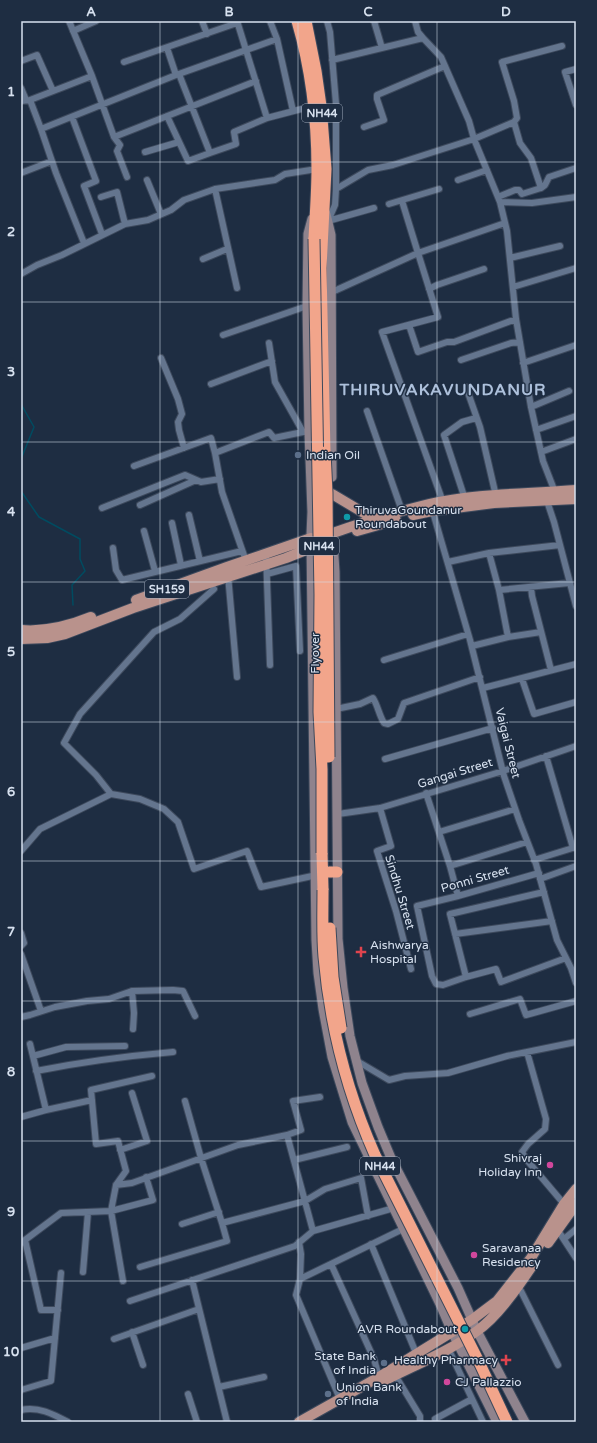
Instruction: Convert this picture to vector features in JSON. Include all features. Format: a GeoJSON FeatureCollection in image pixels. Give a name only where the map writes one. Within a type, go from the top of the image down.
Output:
{"type":"FeatureCollection","features":[{"type":"Feature","properties":{"kind":"highway","name":"NH44"},"geometry":{"type":"LineString","coordinates":[[297,21],[307,63],[313,106],[320,205]]}},
{"type":"Feature","properties":{"kind":"highway","name":"NH44"},"geometry":{"type":"LineString","coordinates":[[306,21],[322,106],[326,169],[320,205],[318,240],[320,595],[319,712],[326,873],[324,956],[330,1012],[338,1050],[362,1127],[480,1364],[507,1422]]}},
{"type":"Feature","properties":{"kind":"highway","name":"Flyover"},"geometry":{"type":"LineString","coordinates":[[318,240],[322,296],[327,493],[325,853]]}},
{"type":"Feature","properties":{"kind":"highway","name":"NH44"},"geometry":{"type":"LineString","coordinates":[[326,890],[333,977],[346,1050],[372,1131],[515,1422]]}},
{"type":"Feature","properties":{"kind":"main road","name":"SH159"},"geometry":{"type":"LineString","coordinates":[[21,630],[34,631],[54,628],[87,619],[228,572],[244,556],[266,553],[312,542],[325,548],[332,536],[374,519],[402,511],[431,507],[443,502],[466,499],[496,496],[545,497],[555,492],[576,490]]}},
{"type":"Feature","properties":{"kind":"main road"},"geometry":{"type":"LineString","coordinates":[[332,494],[374,519]]}},
{"type":"Feature","properties":{"kind":"main road"},"geometry":{"type":"LineString","coordinates":[[332,536],[431,507],[494,503],[545,497],[576,499]]}},
{"type":"Feature","properties":{"kind":"main road","name":"SH159"},"geometry":{"type":"LineString","coordinates":[[312,542],[314,529],[320,526],[326,527],[332,536]]}},
{"type":"Feature","properties":{"kind":"main road"},"geometry":{"type":"LineString","coordinates":[[21,639],[47,638],[65,634],[228,572],[267,569],[312,542]]}},
{"type":"Feature","properties":{"kind":"main road"},"geometry":{"type":"LineString","coordinates":[[299,1422],[452,1332],[473,1319],[497,1301],[531,1258],[564,1204],[576,1189]]}},
{"type":"Feature","properties":{"kind":"main road"},"geometry":{"type":"LineString","coordinates":[[312,1422],[395,1375],[478,1331],[492,1318],[518,1287],[557,1228],[576,1204]]}},
{"type":"Feature","properties":{"kind":"street"},"geometry":{"type":"LineString","coordinates":[[69,21],[92,76],[114,136],[120,145],[117,151],[127,177]]}},
{"type":"Feature","properties":{"kind":"street"},"geometry":{"type":"LineString","coordinates":[[73,31],[96,21]]}},
{"type":"Feature","properties":{"kind":"street"},"geometry":{"type":"LineString","coordinates":[[202,21],[207,34]]}},
{"type":"Feature","properties":{"kind":"street"},"geometry":{"type":"LineString","coordinates":[[270,21],[277,39],[293,111]]}},
{"type":"Feature","properties":{"kind":"street"},"geometry":{"type":"LineString","coordinates":[[327,21],[330,32],[336,104],[335,205],[328,221]]}},
{"type":"Feature","properties":{"kind":"street"},"geometry":{"type":"LineString","coordinates":[[374,21],[382,48]]}},
{"type":"Feature","properties":{"kind":"street"},"geometry":{"type":"LineString","coordinates":[[415,21],[418,32],[441,57],[469,121],[474,139],[499,200],[505,223],[516,319],[531,407],[543,461],[555,492]]}},
{"type":"Feature","properties":{"kind":"street"},"geometry":{"type":"LineString","coordinates":[[124,62],[207,34],[237,22],[267,118]]}},
{"type":"Feature","properties":{"kind":"street"},"geometry":{"type":"LineString","coordinates":[[332,60],[423,38]]}},
{"type":"Feature","properties":{"kind":"street"},"geometry":{"type":"LineString","coordinates":[[41,129],[177,75],[277,39]]}},
{"type":"Feature","properties":{"kind":"street"},"geometry":{"type":"LineString","coordinates":[[336,189],[368,170],[393,165],[474,139],[514,122],[517,118],[514,101],[502,62],[562,46]]}},
{"type":"Feature","properties":{"kind":"street"},"geometry":{"type":"LineString","coordinates":[[167,48],[210,153]]}},
{"type":"Feature","properties":{"kind":"street"},"geometry":{"type":"LineString","coordinates":[[21,62],[37,55],[53,91]]}},
{"type":"Feature","properties":{"kind":"street"},"geometry":{"type":"LineString","coordinates":[[364,127],[384,120],[377,100],[377,95],[445,66]]}},
{"type":"Feature","properties":{"kind":"street"},"geometry":{"type":"LineString","coordinates":[[576,69],[565,72],[576,105]]}},
{"type":"Feature","properties":{"kind":"street"},"geometry":{"type":"LineString","coordinates":[[26,100],[92,76]]}},
{"type":"Feature","properties":{"kind":"street"},"geometry":{"type":"LineString","coordinates":[[114,136],[256,81]]}},
{"type":"Feature","properties":{"kind":"street"},"geometry":{"type":"LineString","coordinates":[[21,88],[41,129],[84,243]]}},
{"type":"Feature","properties":{"kind":"street"},"geometry":{"type":"LineString","coordinates":[[167,116],[188,161],[236,144],[234,132],[267,118],[313,106]]}},
{"type":"Feature","properties":{"kind":"street"},"geometry":{"type":"LineString","coordinates":[[72,117],[96,181],[84,186],[102,234]]}},
{"type":"Feature","properties":{"kind":"street"},"geometry":{"type":"LineString","coordinates":[[514,122],[520,143],[532,158],[541,188]]}},
{"type":"Feature","properties":{"kind":"street"},"geometry":{"type":"LineString","coordinates":[[145,152],[179,142]]}},
{"type":"Feature","properties":{"kind":"street"},"geometry":{"type":"LineString","coordinates":[[21,173],[52,161]]}},
{"type":"Feature","properties":{"kind":"street"},"geometry":{"type":"LineString","coordinates":[[499,200],[515,190],[519,190],[522,194],[541,188],[545,185],[549,177],[576,168]]}},
{"type":"Feature","properties":{"kind":"street"},"geometry":{"type":"LineString","coordinates":[[21,274],[102,234],[125,224],[148,220],[171,210],[184,200],[215,189],[275,180],[285,174],[317,169]]}},
{"type":"Feature","properties":{"kind":"street"},"geometry":{"type":"LineString","coordinates":[[458,180],[487,170]]}},
{"type":"Feature","properties":{"kind":"street"},"geometry":{"type":"LineString","coordinates":[[147,180],[161,214]]}},
{"type":"Feature","properties":{"kind":"street"},"geometry":{"type":"LineString","coordinates":[[215,189],[227,249],[237,288]]}},
{"type":"Feature","properties":{"kind":"street"},"geometry":{"type":"LineString","coordinates":[[389,204],[438,189]]}},
{"type":"Feature","properties":{"kind":"street"},"geometry":{"type":"LineString","coordinates":[[101,197],[117,192],[125,224]]}},
{"type":"Feature","properties":{"kind":"street"},"geometry":{"type":"LineString","coordinates":[[499,200],[532,203],[576,197]]}},
{"type":"Feature","properties":{"kind":"street"},"geometry":{"type":"LineString","coordinates":[[402,201],[438,317],[382,332],[443,502]]}},
{"type":"Feature","properties":{"kind":"street"},"geometry":{"type":"LineString","coordinates":[[320,205],[328,221],[331,236],[332,536],[335,572],[338,814],[326,873],[318,973],[332,1057],[352,1122],[440,1304],[452,1332],[453,1345],[472,1399],[483,1422]]}},
{"type":"Feature","properties":{"kind":"street"},"geometry":{"type":"LineString","coordinates":[[320,205],[308,234],[306,432],[312,512],[326,873],[338,939],[350,1036],[362,1083],[390,1158],[525,1422]]}},
{"type":"Feature","properties":{"kind":"street"},"geometry":{"type":"LineString","coordinates":[[328,221],[374,208]]}},
{"type":"Feature","properties":{"kind":"street"},"geometry":{"type":"LineString","coordinates":[[332,292],[418,253],[505,223]]}},
{"type":"Feature","properties":{"kind":"street"},"geometry":{"type":"LineString","coordinates":[[510,258],[560,246]]}},
{"type":"Feature","properties":{"kind":"street"},"geometry":{"type":"LineString","coordinates":[[203,259],[227,249]]}},
{"type":"Feature","properties":{"kind":"street"},"geometry":{"type":"LineString","coordinates":[[513,287],[576,268]]}},
{"type":"Feature","properties":{"kind":"street"},"geometry":{"type":"LineString","coordinates":[[429,290],[437,285],[484,269]]}},
{"type":"Feature","properties":{"kind":"street"},"geometry":{"type":"LineString","coordinates":[[223,335],[307,306]]}},
{"type":"Feature","properties":{"kind":"street"},"geometry":{"type":"LineString","coordinates":[[409,325],[418,352],[448,342],[454,342],[516,319]]}},
{"type":"Feature","properties":{"kind":"street"},"geometry":{"type":"LineString","coordinates":[[461,360],[511,342],[520,342]]}},
{"type":"Feature","properties":{"kind":"street"},"geometry":{"type":"LineString","coordinates":[[269,343],[275,382],[306,432]]}},
{"type":"Feature","properties":{"kind":"street"},"geometry":{"type":"LineString","coordinates":[[523,363],[576,345]]}},
{"type":"Feature","properties":{"kind":"street"},"geometry":{"type":"LineString","coordinates":[[161,358],[178,399],[182,414],[178,422],[184,448]]}},
{"type":"Feature","properties":{"kind":"street"},"geometry":{"type":"LineString","coordinates":[[211,384],[272,361]]}},
{"type":"Feature","properties":{"kind":"street"},"geometry":{"type":"LineString","coordinates":[[466,387],[480,427],[496,496]]}},
{"type":"Feature","properties":{"kind":"street"},"geometry":{"type":"LineString","coordinates":[[531,407],[569,391]]}},
{"type":"Feature","properties":{"kind":"street"},"geometry":{"type":"LineString","coordinates":[[367,411],[402,511]]}},
{"type":"Feature","properties":{"kind":"street"},"geometry":{"type":"LineString","coordinates":[[536,430],[576,416]]}},
{"type":"Feature","properties":{"kind":"street"},"geometry":{"type":"LineString","coordinates":[[466,499],[444,436],[462,422],[476,418]]}},
{"type":"Feature","properties":{"kind":"street"},"geometry":{"type":"LineString","coordinates":[[216,453],[269,432],[274,438],[306,432]]}},
{"type":"Feature","properties":{"kind":"street"},"geometry":{"type":"LineString","coordinates":[[113,548],[116,570],[122,580],[200,561],[244,556],[222,492],[216,453],[211,438],[134,466]]}},
{"type":"Feature","properties":{"kind":"street"},"geometry":{"type":"LineString","coordinates":[[541,452],[576,439]]}},
{"type":"Feature","properties":{"kind":"street"},"geometry":{"type":"LineString","coordinates":[[102,508],[185,475],[201,482],[220,479]]}},
{"type":"Feature","properties":{"kind":"street"},"geometry":{"type":"LineString","coordinates":[[140,505],[196,480]]}},
{"type":"Feature","properties":{"kind":"street"},"geometry":{"type":"LineString","coordinates":[[545,497],[554,522],[576,606]]}},
{"type":"Feature","properties":{"kind":"street","name":"Vaigai Street"},"geometry":{"type":"LineString","coordinates":[[431,507],[472,646],[503,771],[534,860],[557,940],[576,982]]}},
{"type":"Feature","properties":{"kind":"street"},"geometry":{"type":"LineString","coordinates":[[189,515],[200,561]]}},
{"type":"Feature","properties":{"kind":"street"},"geometry":{"type":"LineString","coordinates":[[172,523],[181,565]]}},
{"type":"Feature","properties":{"kind":"street"},"geometry":{"type":"LineString","coordinates":[[144,531],[155,571]]}},
{"type":"Feature","properties":{"kind":"street"},"geometry":{"type":"LineString","coordinates":[[448,562],[489,553],[560,545]]}},
{"type":"Feature","properties":{"kind":"street"},"geometry":{"type":"LineString","coordinates":[[266,553],[270,665]]}},
{"type":"Feature","properties":{"kind":"street"},"geometry":{"type":"LineString","coordinates":[[489,553],[499,590],[508,637]]}},
{"type":"Feature","properties":{"kind":"street"},"geometry":{"type":"LineString","coordinates":[[267,569],[296,566],[300,651]]}},
{"type":"Feature","properties":{"kind":"street"},"geometry":{"type":"LineString","coordinates":[[228,572],[237,677]]}},
{"type":"Feature","properties":{"kind":"street"},"geometry":{"type":"LineString","coordinates":[[499,590],[569,583]]}},
{"type":"Feature","properties":{"kind":"street"},"geometry":{"type":"LineString","coordinates":[[531,587],[551,670]]}},
{"type":"Feature","properties":{"kind":"street"},"geometry":{"type":"LineString","coordinates":[[111,794],[100,779],[64,743],[80,714],[154,632],[180,618],[214,589]]}},
{"type":"Feature","properties":{"kind":"street"},"geometry":{"type":"LineString","coordinates":[[472,646],[508,637],[542,632]]}},
{"type":"Feature","properties":{"kind":"street"},"geometry":{"type":"LineString","coordinates":[[384,660],[468,634]]}},
{"type":"Feature","properties":{"kind":"street"},"geometry":{"type":"LineString","coordinates":[[483,688],[576,664]]}},
{"type":"Feature","properties":{"kind":"street"},"geometry":{"type":"LineString","coordinates":[[336,710],[360,704],[373,698],[378,705],[384,723],[388,724],[398,719],[404,703],[480,677]]}},
{"type":"Feature","properties":{"kind":"street"},"geometry":{"type":"LineString","coordinates":[[522,679],[534,714],[576,702]]}},
{"type":"Feature","properties":{"kind":"street"},"geometry":{"type":"LineString","coordinates":[[385,759],[493,728]]}},
{"type":"Feature","properties":{"kind":"street","name":"Gangai Street"},"geometry":{"type":"LineString","coordinates":[[338,814],[380,808],[503,771],[576,746]]}},
{"type":"Feature","properties":{"kind":"street"},"geometry":{"type":"LineString","coordinates":[[534,860],[575,847],[546,756]]}},
{"type":"Feature","properties":{"kind":"street"},"geometry":{"type":"LineString","coordinates":[[426,793],[450,866],[458,896]]}},
{"type":"Feature","properties":{"kind":"street"},"geometry":{"type":"LineString","coordinates":[[21,851],[40,829],[111,794],[140,799],[164,809],[178,822],[194,869],[247,851],[261,887],[326,873]]}},
{"type":"Feature","properties":{"kind":"street","name":"Sindhu Street"},"geometry":{"type":"LineString","coordinates":[[380,808],[391,846],[377,851],[396,911],[411,969]]}},
{"type":"Feature","properties":{"kind":"street"},"geometry":{"type":"LineString","coordinates":[[439,832],[515,809]]}},
{"type":"Feature","properties":{"kind":"street"},"geometry":{"type":"LineString","coordinates":[[450,866],[527,842]]}},
{"type":"Feature","properties":{"kind":"street","name":"Ponni Street"},"geometry":{"type":"LineString","coordinates":[[466,977],[443,984],[436,984],[432,976],[417,906],[576,866]]}},
{"type":"Feature","properties":{"kind":"street"},"geometry":{"type":"LineString","coordinates":[[544,892],[450,914],[466,977],[496,969],[501,982],[566,958]]}},
{"type":"Feature","properties":{"kind":"street"},"geometry":{"type":"LineString","coordinates":[[455,934],[552,920]]}},
{"type":"Feature","properties":{"kind":"street"},"geometry":{"type":"LineString","coordinates":[[21,933],[24,942],[21,946]]}},
{"type":"Feature","properties":{"kind":"street"},"geometry":{"type":"LineString","coordinates":[[21,954],[41,1012]]}},
{"type":"Feature","properties":{"kind":"street"},"geometry":{"type":"LineString","coordinates":[[21,1017],[55,1007],[87,1001],[109,999],[132,991],[173,990],[183,991],[195,1016]]}},
{"type":"Feature","properties":{"kind":"street"},"geometry":{"type":"LineString","coordinates":[[132,991],[134,1013],[133,1029]]}},
{"type":"Feature","properties":{"kind":"street"},"geometry":{"type":"LineString","coordinates":[[470,1014],[520,999],[526,1015],[576,1001]]}},
{"type":"Feature","properties":{"kind":"street"},"geometry":{"type":"LineString","coordinates":[[357,1061],[389,1080],[405,1076],[448,1074],[507,1056],[576,1042]]}},
{"type":"Feature","properties":{"kind":"street"},"geometry":{"type":"LineString","coordinates":[[30,1044],[46,1110]]}},
{"type":"Feature","properties":{"kind":"street"},"geometry":{"type":"LineString","coordinates":[[33,1056],[66,1047],[125,1046]]}},
{"type":"Feature","properties":{"kind":"street"},"geometry":{"type":"LineString","coordinates":[[36,1071],[113,1058],[173,1052]]}},
{"type":"Feature","properties":{"kind":"street"},"geometry":{"type":"LineString","coordinates":[[527,1052],[546,1119],[545,1129],[528,1144],[522,1152],[526,1159],[564,1204]]}},
{"type":"Feature","properties":{"kind":"street"},"geometry":{"type":"LineString","coordinates":[[123,1280],[111,1210],[116,1185],[126,1171],[118,1141],[96,1144],[91,1090],[152,1076]]}},
{"type":"Feature","properties":{"kind":"street"},"geometry":{"type":"LineString","coordinates":[[120,1150],[147,1141],[132,1093]]}},
{"type":"Feature","properties":{"kind":"street"},"geometry":{"type":"LineString","coordinates":[[116,1185],[146,1178],[238,1144],[287,1135],[301,1130],[293,1101],[320,1097]]}},
{"type":"Feature","properties":{"kind":"street"},"geometry":{"type":"LineString","coordinates":[[21,1117],[92,1100]]}},
{"type":"Feature","properties":{"kind":"street"},"geometry":{"type":"LineString","coordinates":[[140,1267],[227,1241],[185,1101]]}},
{"type":"Feature","properties":{"kind":"street"},"geometry":{"type":"LineString","coordinates":[[287,1135],[312,1231]]}},
{"type":"Feature","properties":{"kind":"street"},"geometry":{"type":"LineString","coordinates":[[294,1160],[347,1147]]}},
{"type":"Feature","properties":{"kind":"street"},"geometry":{"type":"LineString","coordinates":[[58,1310],[41,1310],[23,1242],[61,1213],[111,1210],[153,1200],[146,1178]]}},
{"type":"Feature","properties":{"kind":"street"},"geometry":{"type":"LineString","coordinates":[[222,1223],[305,1201],[324,1190],[361,1178],[368,1216]]}},
{"type":"Feature","properties":{"kind":"street"},"geometry":{"type":"LineString","coordinates":[[130,1301],[295,1246],[312,1231],[394,1208]]}},
{"type":"Feature","properties":{"kind":"street"},"geometry":{"type":"LineString","coordinates":[[83,1272],[88,1212]]}},
{"type":"Feature","properties":{"kind":"street"},"geometry":{"type":"LineString","coordinates":[[182,1224],[219,1212]]}},
{"type":"Feature","properties":{"kind":"street"},"geometry":{"type":"LineString","coordinates":[[557,1228],[576,1258]]}},
{"type":"Feature","properties":{"kind":"street"},"geometry":{"type":"LineString","coordinates":[[300,1279],[403,1229]]}},
{"type":"Feature","properties":{"kind":"street"},"geometry":{"type":"LineString","coordinates":[[564,1240],[576,1230]]}},
{"type":"Feature","properties":{"kind":"street"},"geometry":{"type":"LineString","coordinates":[[300,1242],[300,1279],[296,1295],[340,1399]]}},
{"type":"Feature","properties":{"kind":"street"},"geometry":{"type":"LineString","coordinates":[[371,1244],[416,1353]]}},
{"type":"Feature","properties":{"kind":"street"},"geometry":{"type":"LineString","coordinates":[[331,1264],[374,1359],[379,1376]]}},
{"type":"Feature","properties":{"kind":"street"},"geometry":{"type":"LineString","coordinates":[[21,1390],[51,1381],[61,1273]]}},
{"type":"Feature","properties":{"kind":"street"},"geometry":{"type":"LineString","coordinates":[[192,1280],[228,1422]]}},
{"type":"Feature","properties":{"kind":"street"},"geometry":{"type":"LineString","coordinates":[[518,1287],[558,1364]]}},
{"type":"Feature","properties":{"kind":"street"},"geometry":{"type":"LineString","coordinates":[[114,1339],[199,1309]]}},
{"type":"Feature","properties":{"kind":"street"},"geometry":{"type":"LineString","coordinates":[[132,1332],[143,1365]]}},
{"type":"Feature","properties":{"kind":"street"},"geometry":{"type":"LineString","coordinates":[[21,1348],[55,1338]]}},
{"type":"Feature","properties":{"kind":"street"},"geometry":{"type":"LineString","coordinates":[[453,1345],[497,1422]]}},
{"type":"Feature","properties":{"kind":"street"},"geometry":{"type":"LineString","coordinates":[[395,1375],[420,1416],[420,1422]]}},
{"type":"Feature","properties":{"kind":"street"},"geometry":{"type":"LineString","coordinates":[[219,1387],[264,1377]]}},
{"type":"Feature","properties":{"kind":"street"},"geometry":{"type":"LineString","coordinates":[[188,1394],[197,1422]]}},
{"type":"Feature","properties":{"kind":"street"},"geometry":{"type":"LineString","coordinates":[[435,1418],[472,1399]]}},
{"type":"Feature","properties":{"kind":"street"},"geometry":{"type":"LineString","coordinates":[[21,1410],[30,1408],[48,1412],[68,1422]]}},
{"type":"Feature","properties":{"kind":"waterway"},"geometry":{"type":"LineString","coordinates":[[21,404],[34,427],[21,459]]}},
{"type":"Feature","properties":{"kind":"waterway"},"geometry":{"type":"LineString","coordinates":[[21,491],[39,517],[80,539],[80,559],[85,571],[72,585],[73,605]]}},
{"type":"Feature","properties":{"kind":"place","name":"Indian Oil"},"geometry":{"type":"Point","coordinates":[298,455]}},
{"type":"Feature","properties":{"kind":"place","name":"ThiruvaGoundanur Roundabout"},"geometry":{"type":"Point","coordinates":[347,517]}},
{"type":"Feature","properties":{"kind":"place","name":"Aishwarya Hospital"},"geometry":{"type":"Point","coordinates":[361,952]}},
{"type":"Feature","properties":{"kind":"place","name":"Shivraj Holiday Inn"},"geometry":{"type":"Point","coordinates":[550,1165]}},
{"type":"Feature","properties":{"kind":"place","name":"Saravanaa Residency"},"geometry":{"type":"Point","coordinates":[474,1255]}},
{"type":"Feature","properties":{"kind":"place","name":"AVR Roundabout"},"geometry":{"type":"Point","coordinates":[465,1329]}},
{"type":"Feature","properties":{"kind":"place","name":"Healthy Pharmacy"},"geometry":{"type":"Point","coordinates":[506,1360]}},
{"type":"Feature","properties":{"kind":"place","name":"State Bank of India"},"geometry":{"type":"Point","coordinates":[384,1363]}},
{"type":"Feature","properties":{"kind":"place","name":"CJ Pallazzio"},"geometry":{"type":"Point","coordinates":[447,1382]}},
{"type":"Feature","properties":{"kind":"place","name":"Union Bank of India"},"geometry":{"type":"Point","coordinates":[328,1394]}},
{"type":"Feature","properties":{"kind":"district","name":"THIRUVAKAVUNDANUR"},"geometry":{"type":"Point","coordinates":[443,390]}}]}
